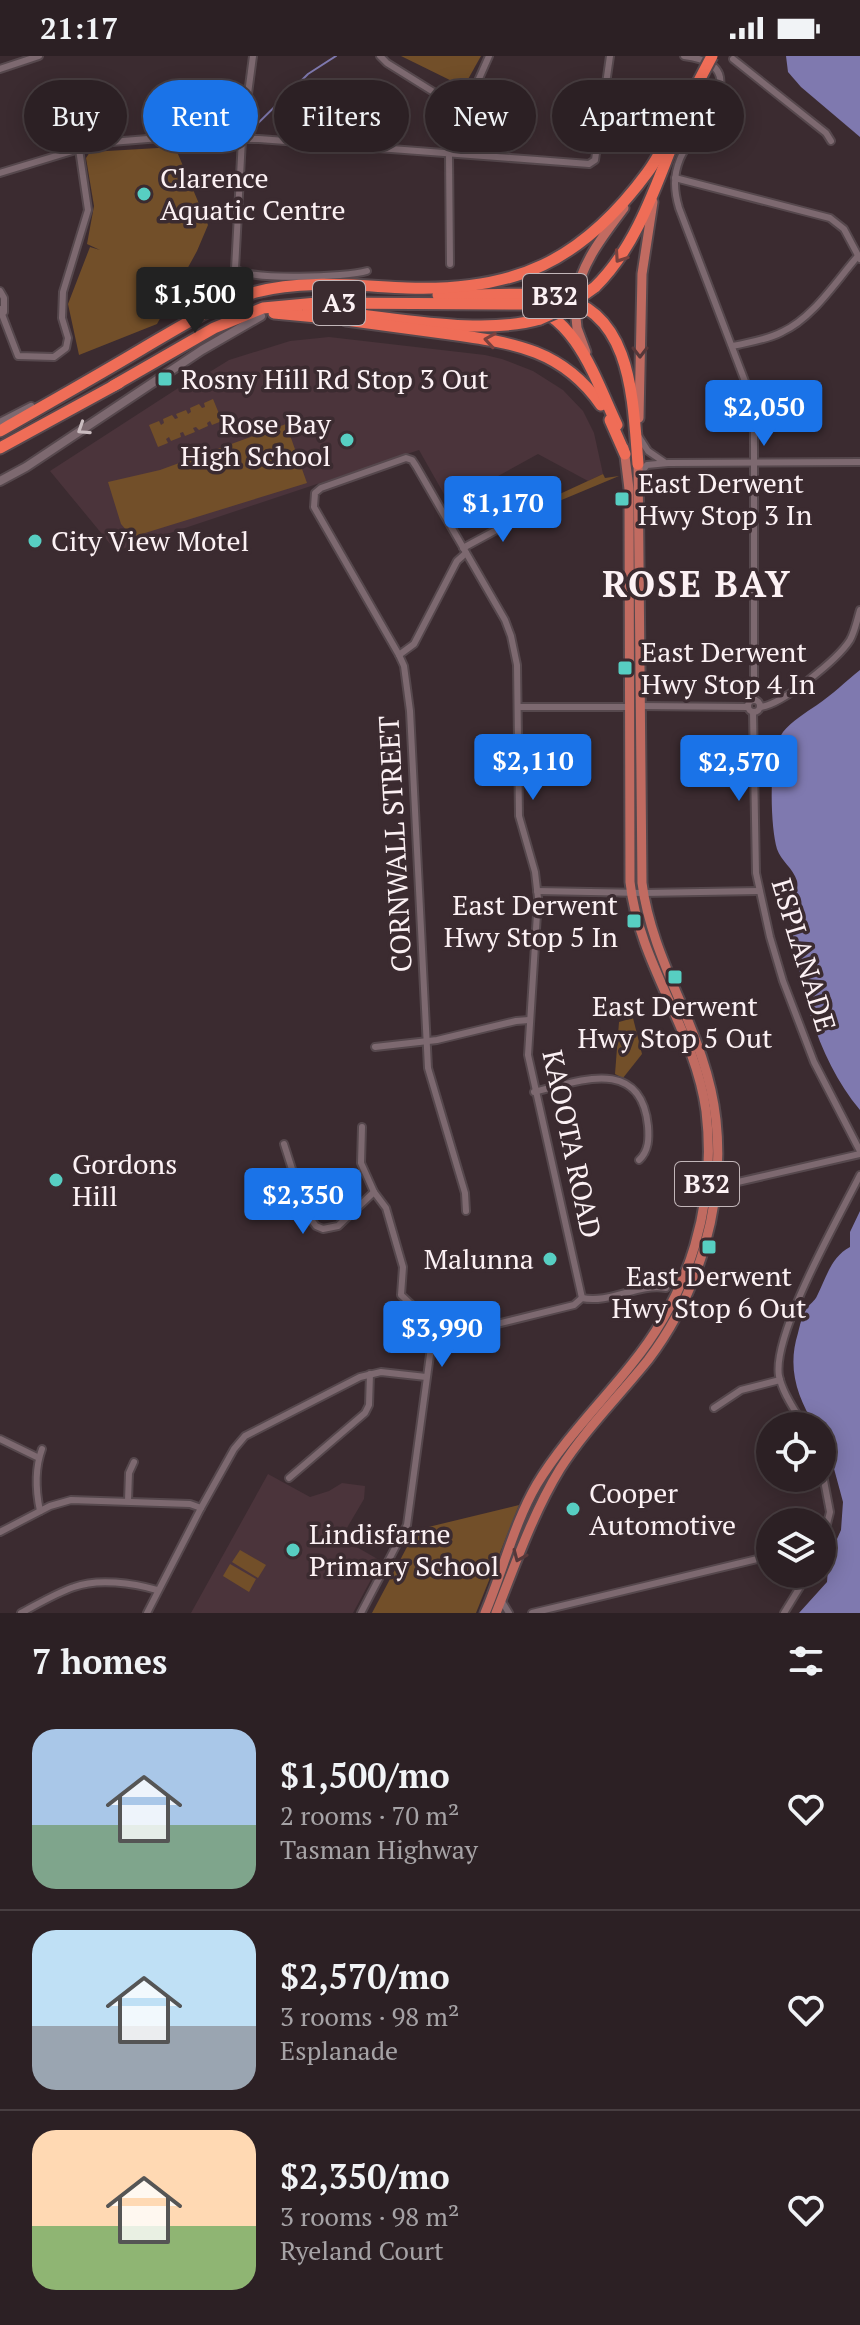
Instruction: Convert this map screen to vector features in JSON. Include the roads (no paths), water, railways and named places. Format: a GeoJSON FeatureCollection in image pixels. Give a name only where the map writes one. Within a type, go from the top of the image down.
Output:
{"type":"FeatureCollection","features":[{"type":"Feature","properties":{"kind":"highway","name":"A3"},"geometry":{"type":"LineString","coordinates":[[699,80],[712,56]]}},
{"type":"Feature","properties":{"kind":"highway","name":"A3"},"geometry":{"type":"LineString","coordinates":[[359,286],[448,283],[488,277],[539,260],[580,236],[602,217],[635,179],[653,152]]}},
{"type":"Feature","properties":{"kind":"highway","name":"A3"},"geometry":{"type":"LineString","coordinates":[[0,431],[196,319],[242,297],[287,286],[462,288],[521,275],[556,259],[590,236],[626,199],[659,152]]}},
{"type":"Feature","properties":{"kind":"highway","name":"A3"},"geometry":{"type":"LineString","coordinates":[[113,386],[230,327],[274,313],[310,310],[483,326],[518,325],[540,319],[567,307],[595,287],[614,267],[630,242],[669,152]]}},
{"type":"Feature","properties":{"kind":"highway","name":"B32"},"geometry":{"type":"LineString","coordinates":[[359,286],[366,290],[440,296],[546,296],[565,299],[590,310],[609,328],[621,350],[638,464]]}},
{"type":"Feature","properties":{"kind":"highway","name":"A3"},"geometry":{"type":"LineString","coordinates":[[0,448],[214,328],[243,314],[282,305],[523,304],[553,316],[572,336],[617,425]]}},
{"type":"Feature","properties":{"kind":"highway"},"geometry":{"type":"LineString","coordinates":[[274,313],[484,339],[536,351],[563,366],[589,389],[609,417],[625,454]]}},
{"type":"Feature","properties":{"kind":"main road","name":"B32"},"geometry":{"type":"LineString","coordinates":[[485,1613],[536,1485],[563,1447],[644,1350],[663,1320],[693,1253],[705,1204],[708,1139],[699,1076],[683,1028],[646,944],[631,892],[629,868],[635,707],[642,274],[648,227],[661,172]]}},
{"type":"Feature","properties":{"kind":"main road","name":"A3"},"geometry":{"type":"LineString","coordinates":[[617,425],[577,328],[575,303],[589,258],[647,173]]}},
{"type":"Feature","properties":{"kind":"main road"},"geometry":{"type":"LineString","coordinates":[[0,481],[26,467],[211,344],[261,316]]}},
{"type":"Feature","properties":{"kind":"main road","name":"A3"},"geometry":{"type":"LineString","coordinates":[[0,423],[71,390]]}},
{"type":"Feature","properties":{"kind":"main road","name":"B32"},"geometry":{"type":"LineString","coordinates":[[496,1613],[548,1491],[574,1449],[649,1358],[675,1318],[703,1252],[716,1187],[716,1122],[708,1073],[691,1023],[656,943],[643,893],[629,489],[625,454],[617,425]]}},
{"type":"Feature","properties":{"kind":"main road"},"geometry":{"type":"LineString","coordinates":[[536,1485],[548,1491]]}},
{"type":"Feature","properties":{"kind":"main road"},"geometry":{"type":"LineString","coordinates":[[521,1518],[533,1523]]}},
{"type":"Feature","properties":{"kind":"street"},"geometry":{"type":"LineString","coordinates":[[0,69],[39,56]]}},
{"type":"Feature","properties":{"kind":"street"},"geometry":{"type":"LineString","coordinates":[[250,80],[253,56]]}},
{"type":"Feature","properties":{"kind":"street"},"geometry":{"type":"LineString","coordinates":[[380,56],[425,87]]}},
{"type":"Feature","properties":{"kind":"street"},"geometry":{"type":"LineString","coordinates":[[478,80],[489,56]]}},
{"type":"Feature","properties":{"kind":"street"},"geometry":{"type":"LineString","coordinates":[[258,140],[593,163],[610,56]]}},
{"type":"Feature","properties":{"kind":"street"},"geometry":{"type":"LineString","coordinates":[[684,56],[709,62],[718,71],[721,83],[698,131],[682,155],[675,178],[675,193],[754,405],[754,700],[760,707]]}},
{"type":"Feature","properties":{"kind":"street"},"geometry":{"type":"LineString","coordinates":[[718,71],[734,58],[826,133],[831,141]]}},
{"type":"Feature","properties":{"kind":"street"},"geometry":{"type":"LineString","coordinates":[[0,173],[69,152]]}},
{"type":"Feature","properties":{"kind":"street"},"geometry":{"type":"LineString","coordinates":[[0,309],[14,351],[21,357],[54,357],[64,351],[68,338],[62,318],[63,292],[88,210],[79,152]]}},
{"type":"Feature","properties":{"kind":"street"},"geometry":{"type":"LineString","coordinates":[[241,152],[235,269],[242,274],[287,277],[348,276],[367,271]]}},
{"type":"Feature","properties":{"kind":"street"},"geometry":{"type":"LineString","coordinates":[[449,154],[450,264]]}},
{"type":"Feature","properties":{"kind":"street"},"geometry":{"type":"LineString","coordinates":[[675,178],[830,218],[844,229],[859,258],[792,327],[773,336],[733,346]]}},
{"type":"Feature","properties":{"kind":"street"},"geometry":{"type":"LineString","coordinates":[[0,291],[4,298],[5,320]]}},
{"type":"Feature","properties":{"kind":"street"},"geometry":{"type":"LineString","coordinates":[[638,436],[652,455],[668,463]]}},
{"type":"Feature","properties":{"kind":"street","name":"KAOOTA ROAD"},"geometry":{"type":"LineString","coordinates":[[315,493],[327,486],[410,459],[505,620],[511,636],[517,665],[519,816],[535,872],[537,891],[528,1055],[582,1298]]}},
{"type":"Feature","properties":{"kind":"street"},"geometry":{"type":"LineString","coordinates":[[638,481],[645,467],[668,463],[860,462]]}},
{"type":"Feature","properties":{"kind":"street","name":"CORNWALL STREET"},"geometry":{"type":"LineString","coordinates":[[315,493],[314,507],[318,516],[404,666],[409,693],[426,1041],[430,1076],[465,1193],[466,1211]]}},
{"type":"Feature","properties":{"kind":"street"},"geometry":{"type":"LineString","coordinates":[[399,655],[414,644],[465,550],[528,513]]}},
{"type":"Feature","properties":{"kind":"street"},"geometry":{"type":"LineString","coordinates":[[518,707],[750,710],[777,702],[798,689],[845,646],[860,610]]}},
{"type":"Feature","properties":{"kind":"street"},"geometry":{"type":"LineString","coordinates":[[750,710],[750,701],[754,700]]}},
{"type":"Feature","properties":{"kind":"street","name":"ESPLANADE"},"geometry":{"type":"LineString","coordinates":[[750,710],[759,891],[783,981],[814,1062],[860,1152]]}},
{"type":"Feature","properties":{"kind":"street"},"geometry":{"type":"LineString","coordinates":[[537,891],[759,891]]}},
{"type":"Feature","properties":{"kind":"street"},"geometry":{"type":"LineString","coordinates":[[375,1047],[426,1041],[529,1020]]}},
{"type":"Feature","properties":{"kind":"street"},"geometry":{"type":"LineString","coordinates":[[534,1092],[595,1077],[623,1083],[634,1091],[644,1108],[648,1129],[645,1154],[639,1160]]}},
{"type":"Feature","properties":{"kind":"street"},"geometry":{"type":"LineString","coordinates":[[361,1613],[407,1525],[432,1340],[428,1320],[401,1295],[403,1267],[386,1208],[374,1192],[361,1163],[362,1127]]}},
{"type":"Feature","properties":{"kind":"street"},"geometry":{"type":"LineString","coordinates":[[284,1144],[306,1213],[316,1226],[323,1229],[338,1226],[374,1192]]}},
{"type":"Feature","properties":{"kind":"street"},"geometry":{"type":"LineString","coordinates":[[716,1187],[860,1152]]}},
{"type":"Feature","properties":{"kind":"street"},"geometry":{"type":"LineString","coordinates":[[645,1154],[654,1160]]}},
{"type":"Feature","properties":{"kind":"street"},"geometry":{"type":"LineString","coordinates":[[796,1412],[780,1380],[780,1351],[792,1317],[860,1175]]}},
{"type":"Feature","properties":{"kind":"street"},"geometry":{"type":"LineString","coordinates":[[432,1340],[574,1305],[582,1298],[593,1300],[655,1287],[666,1288]]}},
{"type":"Feature","properties":{"kind":"street"},"geometry":{"type":"LineString","coordinates":[[147,1613],[201,1508],[234,1449],[245,1436],[370,1374],[426,1377]]}},
{"type":"Feature","properties":{"kind":"street"},"geometry":{"type":"LineString","coordinates":[[289,1478],[365,1413],[369,1405],[370,1374]]}},
{"type":"Feature","properties":{"kind":"street"},"geometry":{"type":"LineString","coordinates":[[714,1408],[741,1390],[780,1380]]}},
{"type":"Feature","properties":{"kind":"street"},"geometry":{"type":"LineString","coordinates":[[0,1439],[39,1458]]}},
{"type":"Feature","properties":{"kind":"street"},"geometry":{"type":"LineString","coordinates":[[40,1511],[37,1497],[42,1449]]}},
{"type":"Feature","properties":{"kind":"street"},"geometry":{"type":"LineString","coordinates":[[128,1501],[129,1473],[134,1462]]}},
{"type":"Feature","properties":{"kind":"street"},"geometry":{"type":"LineString","coordinates":[[0,1532],[40,1511],[71,1500],[190,1504],[201,1508]]}},
{"type":"Feature","properties":{"kind":"street"},"geometry":{"type":"LineString","coordinates":[[532,1613],[756,1559]]}},
{"type":"Feature","properties":{"kind":"street"},"geometry":{"type":"LineString","coordinates":[[21,1613],[68,1589],[86,1584],[143,1586],[157,1590]]}},
{"type":"Feature","properties":{"kind":"street"},"geometry":{"type":"LineString","coordinates":[[784,1613],[799,1588]]}},
{"type":"Feature","properties":{"kind":"street"},"geometry":{"type":"LineString","coordinates":[[501,1600],[509,1613]]}},
{"type":"Feature","properties":{"kind":"street"},"geometry":{"type":"LineString","coordinates":[[572,1604],[574,1613]]}},
{"type":"Feature","properties":{"kind":"waterway"},"geometry":{"type":"LineString","coordinates":[[258,123],[308,74],[336,56]]}},
{"type":"Feature","properties":{"kind":"place","name":"Clarence Aquatic Centre"},"geometry":{"type":"Point","coordinates":[144,194]}},
{"type":"Feature","properties":{"kind":"place","name":"Rosny Hill Rd Stop 3 Out"},"geometry":{"type":"Point","coordinates":[165,379]}},
{"type":"Feature","properties":{"kind":"place","name":"Rose Bay High School"},"geometry":{"type":"Point","coordinates":[347,440]}},
{"type":"Feature","properties":{"kind":"place","name":"East Derwent Hwy Stop 3 In"},"geometry":{"type":"Point","coordinates":[622,499]}},
{"type":"Feature","properties":{"kind":"place","name":"City View Motel"},"geometry":{"type":"Point","coordinates":[35,541]}},
{"type":"Feature","properties":{"kind":"place","name":"East Derwent Hwy Stop 4 In"},"geometry":{"type":"Point","coordinates":[625,668]}},
{"type":"Feature","properties":{"kind":"place","name":"East Derwent Hwy Stop 5 In"},"geometry":{"type":"Point","coordinates":[634,921]}},
{"type":"Feature","properties":{"kind":"place","name":"East Derwent Hwy Stop 5 Out"},"geometry":{"type":"Point","coordinates":[675,977]}},
{"type":"Feature","properties":{"kind":"place","name":"Gordons Hill"},"geometry":{"type":"Point","coordinates":[56,1180]}},
{"type":"Feature","properties":{"kind":"place","name":"East Derwent Hwy Stop 6 Out"},"geometry":{"type":"Point","coordinates":[709,1247]}},
{"type":"Feature","properties":{"kind":"place","name":"Malunna"},"geometry":{"type":"Point","coordinates":[550,1259]}},
{"type":"Feature","properties":{"kind":"place","name":"Cooper Automotive"},"geometry":{"type":"Point","coordinates":[573,1509]}},
{"type":"Feature","properties":{"kind":"place","name":"Lindisfarne Primary School"},"geometry":{"type":"Point","coordinates":[293,1550]}},
{"type":"Feature","properties":{"kind":"district","name":"ROSE BAY"},"geometry":{"type":"Point","coordinates":[697,584]}}]}
